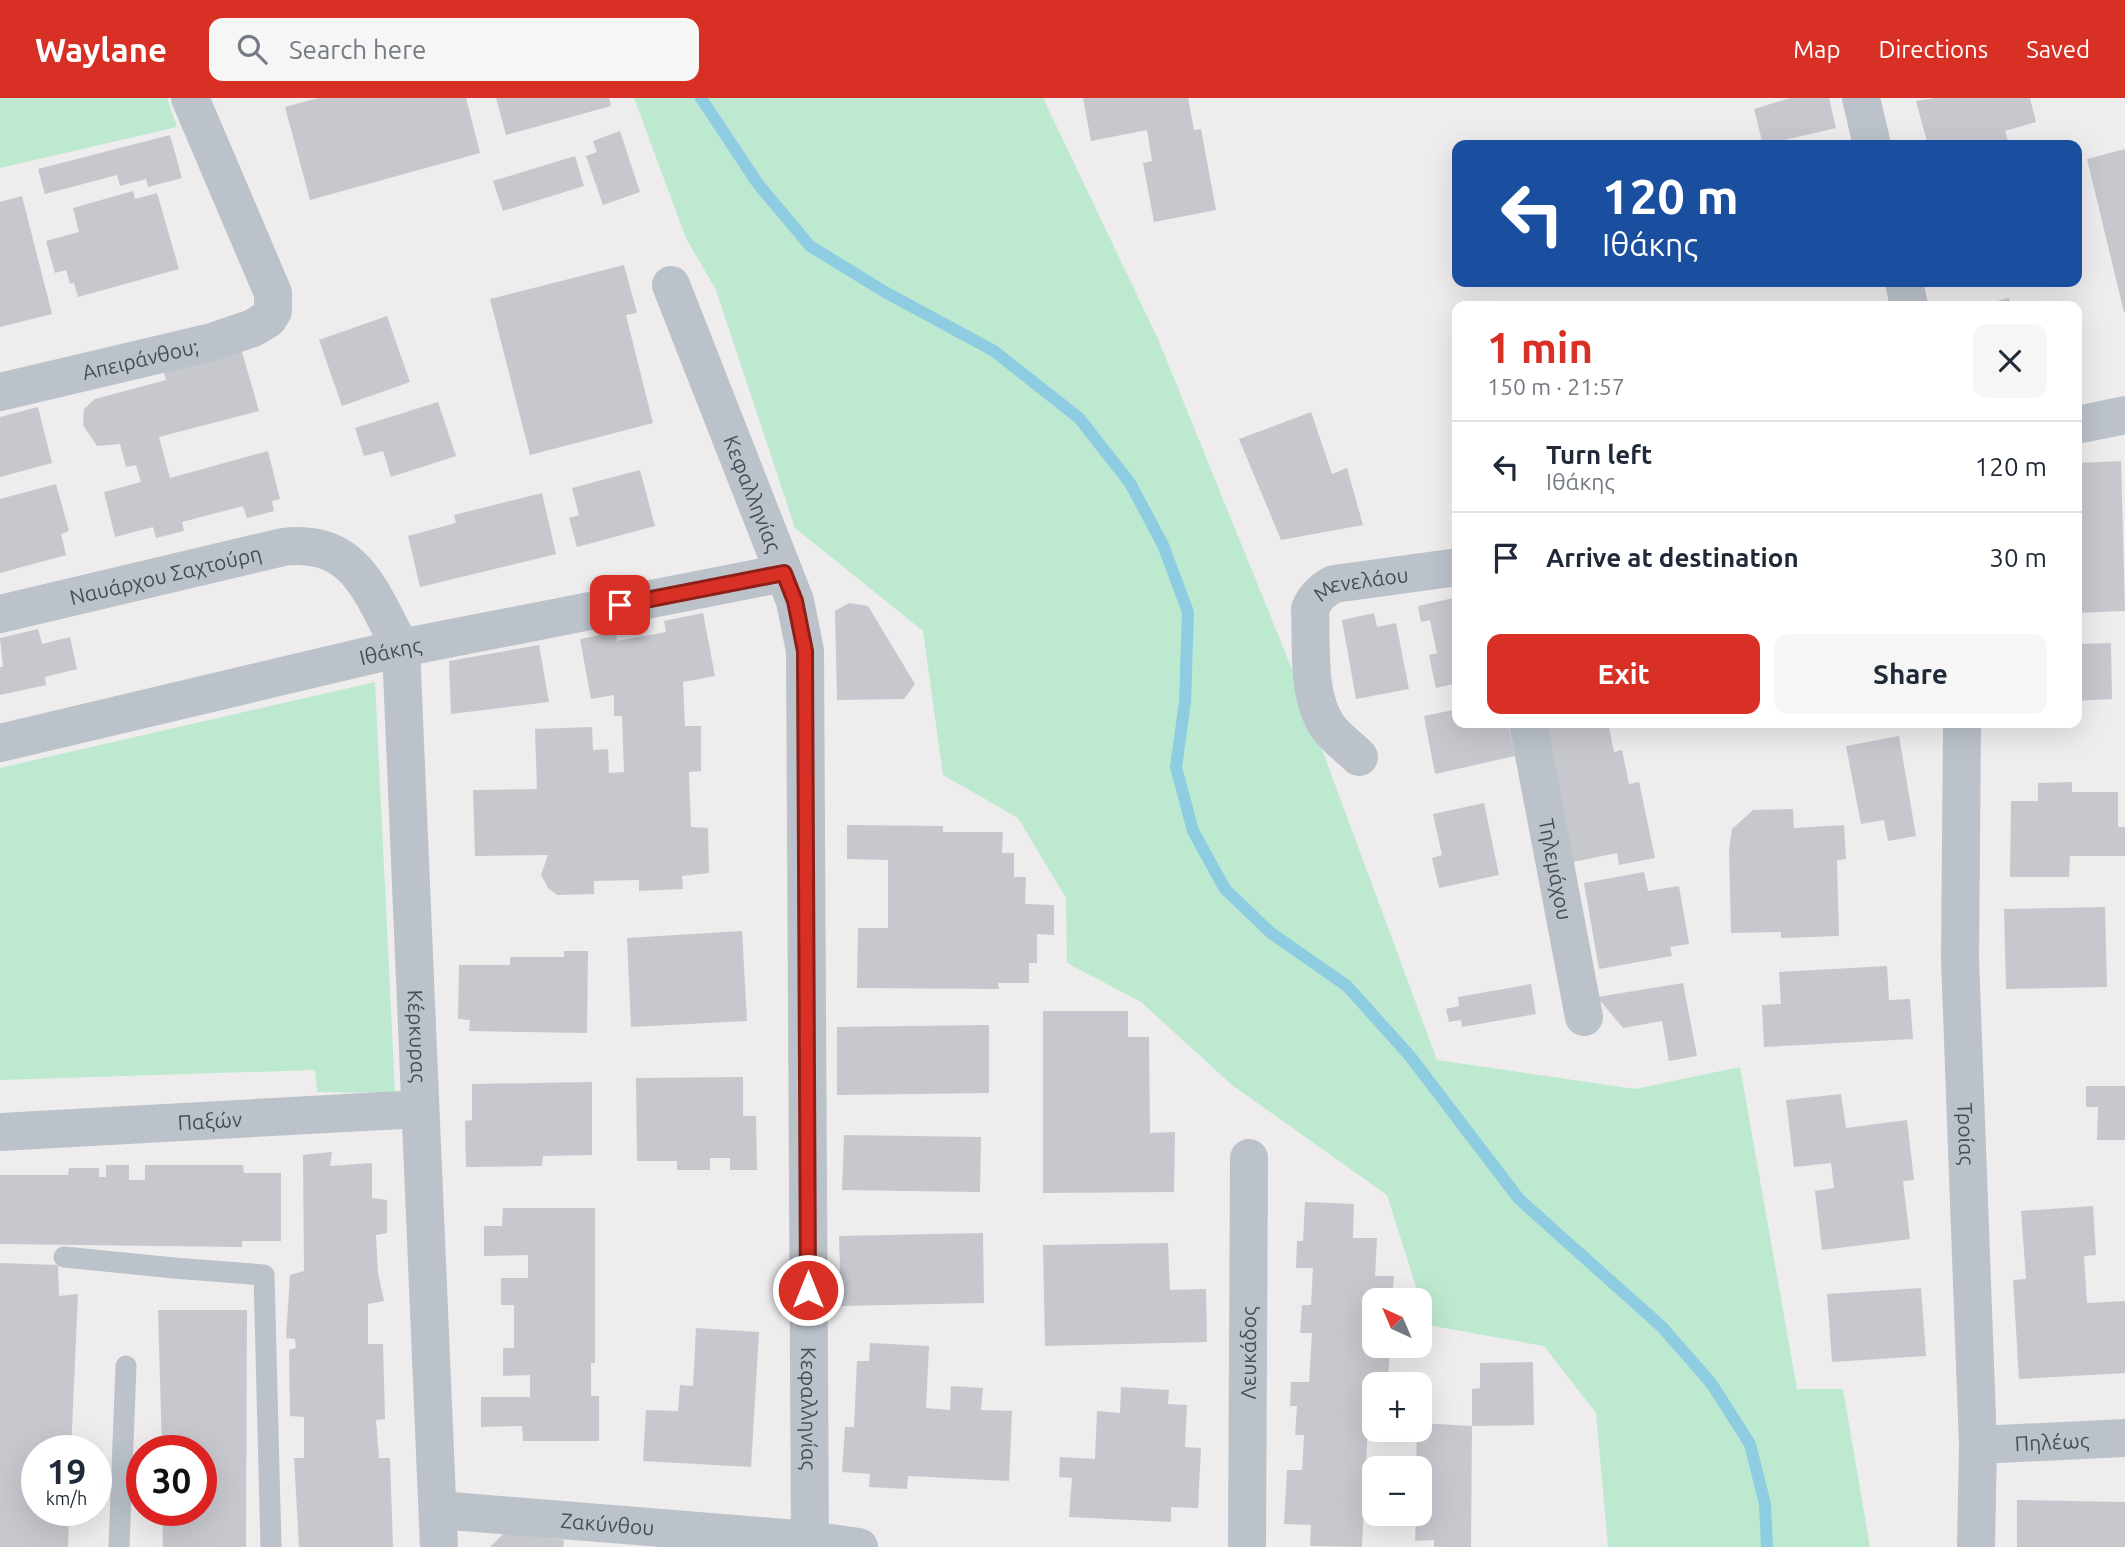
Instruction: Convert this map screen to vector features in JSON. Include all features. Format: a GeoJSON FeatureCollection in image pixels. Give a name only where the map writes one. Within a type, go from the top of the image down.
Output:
{"type":"FeatureCollection","features":[{"type":"Feature","properties":{"kind":"street","name":"Απειράνθου;"},"geometry":{"type":"LineString","coordinates":[[0,393],[212,342],[268,320],[273,311],[273,293],[190,98]]}},
{"type":"Feature","properties":{"kind":"street"},"geometry":{"type":"LineString","coordinates":[[1861,98],[1871,140]]}},
{"type":"Feature","properties":{"kind":"street","name":"Κεφαλληνίας"},"geometry":{"type":"LineString","coordinates":[[671,285],[795,601],[805,651],[810,1544]]}},
{"type":"Feature","properties":{"kind":"street"},"geometry":{"type":"LineString","coordinates":[[2082,424],[2125,415]]}},
{"type":"Feature","properties":{"kind":"street","name":"Ναυάρχου Σαχτούρη"},"geometry":{"type":"LineString","coordinates":[[0,614],[283,547],[304,545],[330,551]]}},
{"type":"Feature","properties":{"kind":"street","name":"Κέρκυρας"},"geometry":{"type":"LineString","coordinates":[[330,551],[346,560],[359,573],[401,648],[439,1529]]}},
{"type":"Feature","properties":{"kind":"street","name":"Μενελάου"},"geometry":{"type":"LineString","coordinates":[[1359,757],[1334,734],[1320,712],[1313,679],[1310,609],[1313,601],[1334,584],[1452,568]]}},
{"type":"Feature","properties":{"kind":"street","name":"Ιθάκης"},"geometry":{"type":"LineString","coordinates":[[0,743],[401,648],[784,573]]}},
{"type":"Feature","properties":{"kind":"street","name":"Τηλεμάχου"},"geometry":{"type":"LineString","coordinates":[[1529,728],[1584,1017]]}},
{"type":"Feature","properties":{"kind":"street","name":"Τροίας"},"geometry":{"type":"LineString","coordinates":[[1962,728],[1960,960],[1979,1445],[1976,1547]]}},
{"type":"Feature","properties":{"kind":"street","name":"Παξών"},"geometry":{"type":"LineString","coordinates":[[0,1132],[420,1109]]}},
{"type":"Feature","properties":{"kind":"street","name":"Λευκάδος"},"geometry":{"type":"LineString","coordinates":[[1247,1547],[1249,1158]]}},
{"type":"Feature","properties":{"kind":"street","name":"Πηλέως"},"geometry":{"type":"LineString","coordinates":[[1979,1445],[2125,1438]]}},
{"type":"Feature","properties":{"kind":"street","name":"Ζακύνθου"},"geometry":{"type":"LineString","coordinates":[[439,1529],[859,1547]]}},
{"type":"Feature","properties":{"kind":"lane"},"geometry":{"type":"LineString","coordinates":[[64,1257],[264,1275],[271,1547]]}},
{"type":"Feature","properties":{"kind":"lane"},"geometry":{"type":"LineString","coordinates":[[119,1547],[126,1366]]}},
{"type":"Feature","properties":{"kind":"green space"},"geometry":{"type":"Polygon","coordinates":[[[0,98],[167,98],[177,127],[0,168],[0,98]]]}},
{"type":"Feature","properties":{"kind":"green space"},"geometry":{"type":"Polygon","coordinates":[[[634,98],[1043,98],[1158,339],[1296,679],[1437,1060],[1635,1089],[1740,1067],[1797,1389],[1843,1389],[1870,1547],[1608,1547],[1596,1413],[1544,1346],[1432,1326],[1432,1288],[1416,1288],[1387,1195],[1232,1085],[1141,1002],[1067,963],[1066,898],[1018,818],[943,775],[923,631],[795,528],[716,290],[686,238],[634,98]]]}},
{"type":"Feature","properties":{"kind":"green space"},"geometry":{"type":"Polygon","coordinates":[[[375,682],[395,1093],[317,1092],[315,1070],[0,1080],[0,768],[375,682]]]}},
{"type":"Feature","properties":{"kind":"building"},"geometry":{"type":"Polygon","coordinates":[[[318,98],[466,98],[480,153],[310,200],[285,107],[318,98]]]}},
{"type":"Feature","properties":{"kind":"building"},"geometry":{"type":"Polygon","coordinates":[[[496,98],[609,98],[611,106],[506,135],[496,98]]]}},
{"type":"Feature","properties":{"kind":"building"},"geometry":{"type":"Polygon","coordinates":[[[1083,98],[1188,98],[1194,130],[1201,129],[1216,210],[1154,222],[1143,163],[1152,161],[1147,130],[1091,141],[1083,98]]]}},
{"type":"Feature","properties":{"kind":"building"},"geometry":{"type":"Polygon","coordinates":[[[1790,98],[1829,98],[1836,128],[1784,140],[1762,140],[1754,109],[1790,98]]]}},
{"type":"Feature","properties":{"kind":"building"},"geometry":{"type":"Polygon","coordinates":[[[1935,98],[2030,98],[2036,122],[2005,131],[2008,140],[1927,140],[1916,101],[1935,98]]]}},
{"type":"Feature","properties":{"kind":"building"},"geometry":{"type":"Polygon","coordinates":[[[620,131],[640,192],[603,205],[586,156],[597,152],[593,141],[620,131]]]}},
{"type":"Feature","properties":{"kind":"building"},"geometry":{"type":"Polygon","coordinates":[[[170,135],[182,178],[148,187],[146,179],[120,186],[117,175],[45,194],[38,169],[170,135]]]}},
{"type":"Feature","properties":{"kind":"building"},"geometry":{"type":"Polygon","coordinates":[[[2125,149],[2125,312],[2124,312],[2087,159],[2125,149]]]}},
{"type":"Feature","properties":{"kind":"building"},"geometry":{"type":"Polygon","coordinates":[[[575,156],[584,186],[503,211],[493,181],[575,156]]]}},
{"type":"Feature","properties":{"kind":"building"},"geometry":{"type":"Polygon","coordinates":[[[133,191],[135,199],[157,193],[179,269],[78,297],[66,270],[55,273],[46,241],[79,232],[73,208],[133,191]]]}},
{"type":"Feature","properties":{"kind":"building"},"geometry":{"type":"Polygon","coordinates":[[[22,196],[52,314],[0,327],[0,202],[22,196]]]}},
{"type":"Feature","properties":{"kind":"building"},"geometry":{"type":"Polygon","coordinates":[[[624,265],[637,313],[626,315],[653,423],[530,455],[490,299],[624,265]]]}},
{"type":"Feature","properties":{"kind":"building"},"geometry":{"type":"Polygon","coordinates":[[[387,316],[410,382],[342,406],[319,340],[387,316]]]}},
{"type":"Feature","properties":{"kind":"building"},"geometry":{"type":"Polygon","coordinates":[[[240,345],[259,411],[159,437],[170,478],[268,451],[280,499],[272,501],[274,511],[247,518],[243,506],[182,522],[184,531],[156,538],[153,527],[115,537],[104,492],[141,482],[136,465],[126,467],[120,444],[97,446],[83,425],[84,409],[95,399],[166,380],[162,367],[240,345]]]}},
{"type":"Feature","properties":{"kind":"building"},"geometry":{"type":"Polygon","coordinates":[[[438,402],[456,456],[391,477],[383,451],[364,456],[355,428],[438,402]]]}},
{"type":"Feature","properties":{"kind":"building"},"geometry":{"type":"Polygon","coordinates":[[[38,407],[52,463],[0,477],[0,417],[38,407]]]}},
{"type":"Feature","properties":{"kind":"building"},"geometry":{"type":"Polygon","coordinates":[[[1311,412],[1332,474],[1347,468],[1363,525],[1281,540],[1239,439],[1311,412]]]}},
{"type":"Feature","properties":{"kind":"building"},"geometry":{"type":"Polygon","coordinates":[[[2121,461],[2125,611],[2082,613],[2082,463],[2121,461]]]}},
{"type":"Feature","properties":{"kind":"building"},"geometry":{"type":"Polygon","coordinates":[[[640,470],[655,526],[577,547],[569,518],[579,515],[572,488],[640,470]]]}},
{"type":"Feature","properties":{"kind":"building"},"geometry":{"type":"Polygon","coordinates":[[[56,484],[69,531],[61,534],[66,555],[0,573],[0,499],[56,484]]]}},
{"type":"Feature","properties":{"kind":"building"},"geometry":{"type":"Polygon","coordinates":[[[542,493],[556,554],[420,587],[408,536],[456,523],[454,515],[542,493]]]}},
{"type":"Feature","properties":{"kind":"building"},"geometry":{"type":"Polygon","coordinates":[[[1452,598],[1452,684],[1436,688],[1429,655],[1437,653],[1430,620],[1421,622],[1418,606],[1452,598]]]}},
{"type":"Feature","properties":{"kind":"building"},"geometry":{"type":"Polygon","coordinates":[[[849,603],[868,606],[915,684],[904,699],[837,700],[835,611],[849,603]]]}},
{"type":"Feature","properties":{"kind":"building"},"geometry":{"type":"Polygon","coordinates":[[[703,613],[715,676],[683,682],[685,726],[701,726],[701,771],[689,772],[691,827],[708,828],[709,873],[682,876],[683,889],[639,891],[639,880],[594,881],[594,894],[557,895],[548,888],[541,875],[548,855],[475,856],[473,790],[537,789],[535,729],[592,727],[593,750],[608,749],[609,773],[624,772],[622,716],[614,716],[614,695],[591,699],[580,639],[616,632],[617,641],[666,632],[664,621],[703,613]]]}},
{"type":"Feature","properties":{"kind":"building"},"geometry":{"type":"Polygon","coordinates":[[[1374,613],[1377,627],[1396,623],[1409,689],[1356,699],[1342,620],[1374,613]]]}},
{"type":"Feature","properties":{"kind":"building"},"geometry":{"type":"Polygon","coordinates":[[[38,629],[42,644],[70,637],[77,669],[45,677],[46,685],[0,695],[0,667],[3,667],[0,638],[38,629]]]}},
{"type":"Feature","properties":{"kind":"building"},"geometry":{"type":"Polygon","coordinates":[[[2111,643],[2112,699],[2082,701],[2082,644],[2111,643]]]}},
{"type":"Feature","properties":{"kind":"building"},"geometry":{"type":"Polygon","coordinates":[[[539,645],[549,702],[451,714],[449,661],[539,645]]]}},
{"type":"Feature","properties":{"kind":"building"},"geometry":{"type":"Polygon","coordinates":[[[1452,710],[1452,728],[1509,728],[1515,756],[1435,774],[1424,716],[1452,710]]]}},
{"type":"Feature","properties":{"kind":"building"},"geometry":{"type":"Polygon","coordinates":[[[1548,728],[1609,728],[1614,752],[1622,750],[1629,784],[1639,782],[1655,858],[1619,865],[1617,853],[1573,862],[1548,728]]]}},
{"type":"Feature","properties":{"kind":"building"},"geometry":{"type":"Polygon","coordinates":[[[1899,736],[1916,836],[1888,841],[1884,820],[1861,824],[1846,746],[1899,736]]]}},
{"type":"Feature","properties":{"kind":"building"},"geometry":{"type":"Polygon","coordinates":[[[2072,782],[2072,792],[2118,792],[2118,827],[2125,827],[2125,856],[2070,856],[2069,877],[2010,877],[2011,801],[2038,801],[2038,783],[2072,782]]]}},
{"type":"Feature","properties":{"kind":"building"},"geometry":{"type":"Polygon","coordinates":[[[1484,803],[1499,875],[1439,888],[1432,858],[1442,855],[1433,814],[1484,803]]]}},
{"type":"Feature","properties":{"kind":"building"},"geometry":{"type":"Polygon","coordinates":[[[1793,809],[1794,828],[1844,825],[1846,859],[1837,860],[1839,936],[1781,938],[1781,932],[1731,933],[1729,849],[1732,829],[1753,810],[1793,809]]]}},
{"type":"Feature","properties":{"kind":"building"},"geometry":{"type":"Polygon","coordinates":[[[847,825],[943,826],[943,832],[1003,832],[1002,853],[1014,853],[1014,877],[1026,877],[1025,904],[1054,905],[1054,935],[1037,934],[1037,963],[1029,963],[1029,983],[998,983],[999,989],[857,988],[858,928],[888,928],[888,860],[847,859],[847,825]]]}},
{"type":"Feature","properties":{"kind":"building"},"geometry":{"type":"Polygon","coordinates":[[[1644,872],[1648,891],[1679,886],[1689,944],[1670,947],[1672,956],[1599,969],[1584,883],[1644,872]]]}},
{"type":"Feature","properties":{"kind":"building"},"geometry":{"type":"Polygon","coordinates":[[[2105,907],[2107,987],[2006,989],[2004,909],[2105,907]]]}},
{"type":"Feature","properties":{"kind":"building"},"geometry":{"type":"Polygon","coordinates":[[[742,931],[747,1021],[631,1027],[627,938],[742,931]]]}},
{"type":"Feature","properties":{"kind":"building"},"geometry":{"type":"Polygon","coordinates":[[[564,951],[588,951],[587,1033],[469,1031],[470,1020],[458,1019],[459,965],[510,965],[510,957],[564,957],[564,951]]]}},
{"type":"Feature","properties":{"kind":"building"},"geometry":{"type":"Polygon","coordinates":[[[1887,966],[1889,1000],[1910,999],[1913,1039],[1764,1047],[1762,1005],[1781,1004],[1779,972],[1887,966]]]}},
{"type":"Feature","properties":{"kind":"building"},"geometry":{"type":"Polygon","coordinates":[[[1683,983],[1697,1056],[1669,1061],[1662,1021],[1623,1028],[1597,997],[1683,983]]]}},
{"type":"Feature","properties":{"kind":"building"},"geometry":{"type":"Polygon","coordinates":[[[1531,984],[1536,1014],[1462,1027],[1461,1020],[1449,1022],[1446,1009],[1459,1006],[1458,997],[1531,984]]]}},
{"type":"Feature","properties":{"kind":"building"},"geometry":{"type":"Polygon","coordinates":[[[1043,1011],[1128,1011],[1128,1037],[1149,1037],[1150,1133],[1175,1132],[1174,1192],[1043,1193],[1043,1011]]]}},
{"type":"Feature","properties":{"kind":"building"},"geometry":{"type":"Polygon","coordinates":[[[989,1025],[989,1093],[837,1095],[837,1027],[989,1025]]]}},
{"type":"Feature","properties":{"kind":"building"},"geometry":{"type":"Polygon","coordinates":[[[743,1077],[743,1116],[756,1116],[757,1170],[730,1170],[730,1158],[710,1158],[710,1170],[677,1170],[677,1161],[637,1161],[636,1078],[743,1077]]]}},
{"type":"Feature","properties":{"kind":"building"},"geometry":{"type":"Polygon","coordinates":[[[592,1082],[592,1155],[543,1156],[542,1166],[466,1167],[465,1121],[472,1120],[472,1084],[592,1082]]]}},
{"type":"Feature","properties":{"kind":"building"},"geometry":{"type":"Polygon","coordinates":[[[2086,1086],[2125,1086],[2125,1140],[2097,1140],[2098,1107],[2086,1107],[2086,1086]]]}},
{"type":"Feature","properties":{"kind":"building"},"geometry":{"type":"Polygon","coordinates":[[[1841,1094],[1846,1128],[1907,1120],[1914,1180],[1903,1181],[1910,1239],[1822,1250],[1815,1191],[1834,1188],[1831,1163],[1794,1167],[1786,1100],[1841,1094]]]}},
{"type":"Feature","properties":{"kind":"building"},"geometry":{"type":"Polygon","coordinates":[[[844,1135],[981,1137],[980,1192],[842,1190],[844,1135]]]}},
{"type":"Feature","properties":{"kind":"building"},"geometry":{"type":"Polygon","coordinates":[[[332,1152],[330,1166],[372,1163],[372,1198],[387,1200],[387,1233],[376,1235],[378,1273],[384,1301],[368,1304],[368,1344],[383,1344],[385,1419],[376,1420],[379,1458],[390,1458],[393,1547],[299,1547],[294,1458],[304,1458],[304,1417],[290,1416],[289,1350],[296,1348],[295,1339],[286,1338],[290,1275],[304,1271],[303,1155],[332,1152]]]}},
{"type":"Feature","properties":{"kind":"building"},"geometry":{"type":"Polygon","coordinates":[[[106,1165],[129,1165],[129,1180],[145,1180],[145,1165],[243,1165],[244,1173],[281,1173],[281,1241],[242,1241],[242,1247],[0,1244],[0,1175],[68,1175],[69,1168],[99,1168],[99,1177],[106,1177],[106,1165]]]}},
{"type":"Feature","properties":{"kind":"building"},"geometry":{"type":"Polygon","coordinates":[[[1305,1202],[1354,1204],[1353,1238],[1377,1238],[1375,1276],[1394,1276],[1393,1288],[1362,1288],[1362,1358],[1389,1358],[1389,1372],[1362,1372],[1362,1442],[1367,1442],[1366,1456],[1362,1456],[1362,1547],[1310,1546],[1311,1525],[1284,1524],[1287,1470],[1302,1470],[1304,1435],[1295,1435],[1297,1406],[1290,1406],[1291,1382],[1309,1382],[1312,1333],[1300,1333],[1302,1305],[1311,1305],[1313,1268],[1296,1268],[1297,1241],[1303,1241],[1305,1202]]]}},
{"type":"Feature","properties":{"kind":"building"},"geometry":{"type":"Polygon","coordinates":[[[2093,1206],[2096,1255],[2084,1256],[2087,1303],[2125,1301],[2125,1373],[2019,1379],[2013,1280],[2026,1279],[2021,1211],[2093,1206]]]}},
{"type":"Feature","properties":{"kind":"building"},"geometry":{"type":"Polygon","coordinates":[[[503,1208],[595,1208],[595,1363],[591,1363],[591,1396],[599,1396],[599,1441],[523,1441],[522,1426],[481,1427],[481,1397],[530,1397],[530,1375],[503,1376],[503,1348],[514,1348],[514,1305],[501,1305],[501,1278],[528,1278],[528,1255],[484,1256],[484,1226],[502,1226],[503,1208]]]}},
{"type":"Feature","properties":{"kind":"building"},"geometry":{"type":"Polygon","coordinates":[[[983,1233],[984,1303],[841,1306],[839,1236],[983,1233]]]}},
{"type":"Feature","properties":{"kind":"building"},"geometry":{"type":"Polygon","coordinates":[[[1168,1243],[1170,1290],[1206,1289],[1207,1342],[1045,1346],[1043,1245],[1168,1243]]]}},
{"type":"Feature","properties":{"kind":"building"},"geometry":{"type":"Polygon","coordinates":[[[0,1263],[58,1265],[59,1296],[78,1294],[72,1435],[21,1435],[21,1526],[69,1526],[68,1547],[0,1547],[0,1263]]]}},
{"type":"Feature","properties":{"kind":"building"},"geometry":{"type":"Polygon","coordinates":[[[1921,1288],[1926,1356],[1832,1362],[1827,1294],[1921,1288]]]}},
{"type":"Feature","properties":{"kind":"building"},"geometry":{"type":"Polygon","coordinates":[[[158,1310],[247,1310],[246,1547],[163,1547],[162,1526],[217,1526],[217,1435],[162,1435],[158,1310]]]}},
{"type":"Feature","properties":{"kind":"building"},"geometry":{"type":"Polygon","coordinates":[[[696,1328],[759,1332],[751,1467],[643,1461],[646,1410],[678,1411],[680,1385],[693,1386],[696,1328]]]}},
{"type":"Feature","properties":{"kind":"building"},"geometry":{"type":"Polygon","coordinates":[[[870,1343],[929,1346],[926,1408],[950,1410],[951,1386],[983,1388],[981,1410],[1012,1411],[1009,1481],[908,1476],[907,1489],[869,1487],[870,1474],[842,1472],[845,1427],[854,1427],[857,1361],[869,1361],[870,1343]]]}},
{"type":"Feature","properties":{"kind":"building"},"geometry":{"type":"Polygon","coordinates":[[[1533,1362],[1534,1425],[1472,1426],[1472,1389],[1480,1388],[1480,1363],[1533,1362]]]}},
{"type":"Feature","properties":{"kind":"building"},"geometry":{"type":"Polygon","coordinates":[[[1121,1387],[1169,1390],[1168,1404],[1187,1405],[1185,1447],[1201,1448],[1198,1508],[1171,1507],[1171,1522],[1069,1517],[1072,1478],[1059,1477],[1060,1457],[1095,1459],[1097,1411],[1120,1413],[1121,1387]]]}},
{"type":"Feature","properties":{"kind":"building"},"geometry":{"type":"Polygon","coordinates":[[[1432,1424],[1472,1426],[1471,1547],[1434,1547],[1434,1540],[1415,1541],[1416,1526],[1432,1526],[1432,1456],[1416,1456],[1417,1442],[1432,1442],[1432,1424]]]}},
{"type":"Feature","properties":{"kind":"building"},"geometry":{"type":"Polygon","coordinates":[[[2017,1500],[2125,1502],[2125,1547],[2017,1547],[2017,1500]]]}},
{"type":"Feature","properties":{"kind":"building"},"geometry":{"type":"Polygon","coordinates":[[[505,1532],[564,1540],[563,1547],[490,1547],[505,1532]]]}},
{"type":"Feature","properties":{"kind":"waterway"},"geometry":{"type":"LineString","coordinates":[[701,98],[758,184],[810,246],[885,292],[994,351],[1079,418],[1130,483],[1163,545],[1188,612],[1185,702],[1176,767],[1193,831],[1225,889],[1271,933],[1347,986],[1409,1055],[1519,1199],[1662,1327],[1711,1383],[1750,1444],[1765,1504],[1767,1547]]}},
{"type":"Feature","properties":{"kind":"route"},"geometry":{"type":"LineString","coordinates":[[620,605],[784,573],[795,601],[805,651],[808,1290]]}}]}
